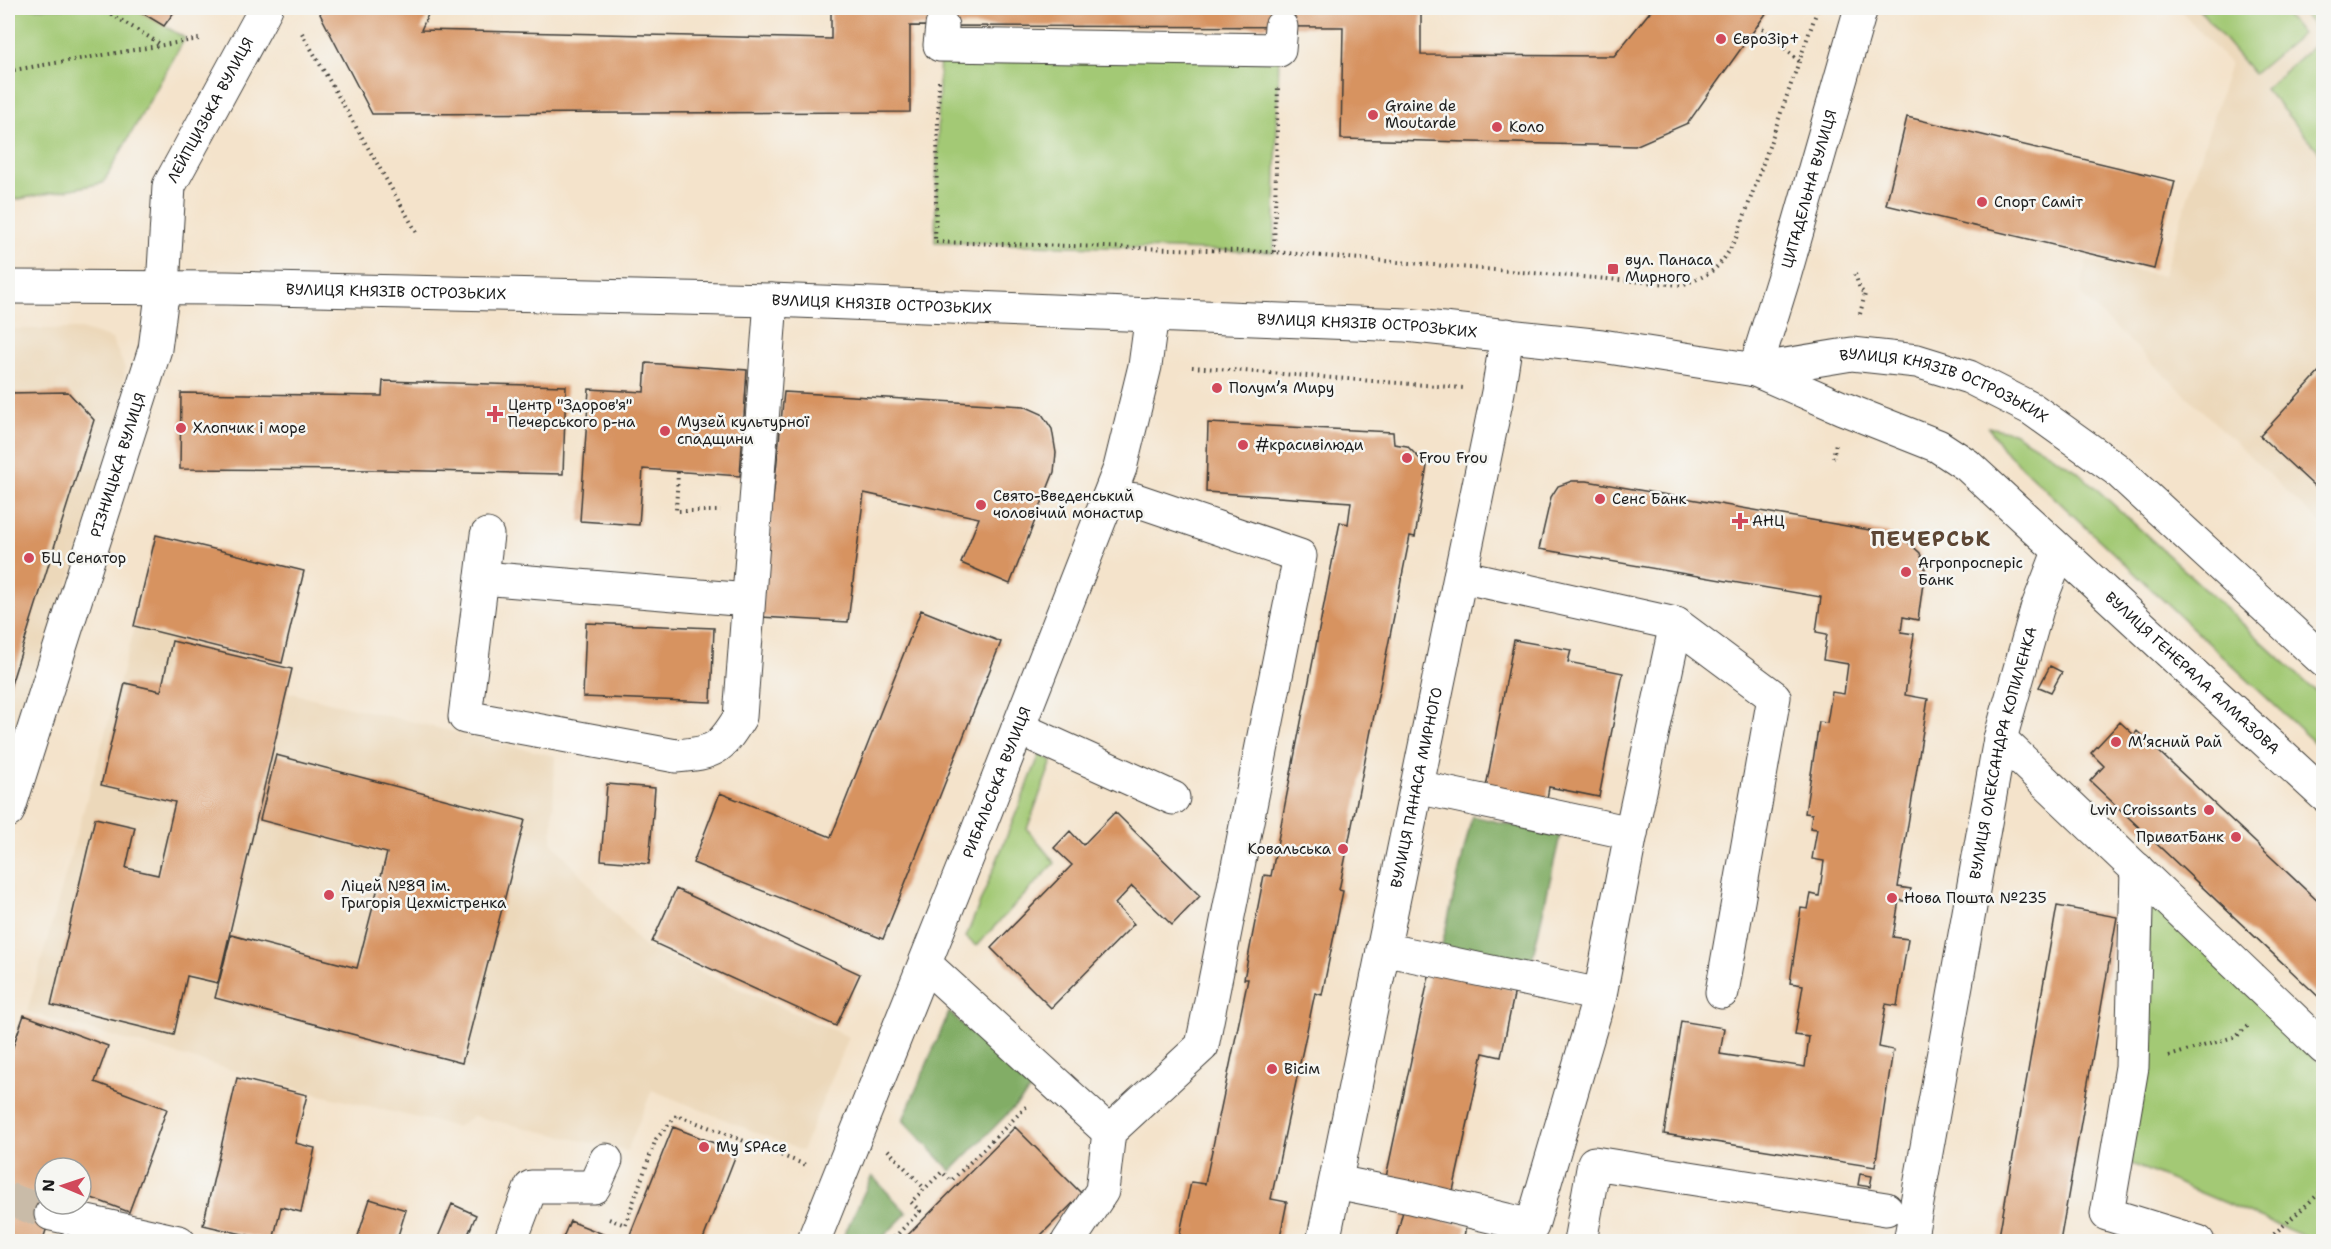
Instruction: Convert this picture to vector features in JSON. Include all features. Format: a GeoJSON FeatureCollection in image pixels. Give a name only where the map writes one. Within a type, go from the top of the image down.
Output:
{"type":"FeatureCollection","features":[{"type":"Feature","properties":{"kind":"street","name":"ЛЕЙПЦИЗЬКА ВУЛИЦЯ"},"geometry":{"type":"LineString","coordinates":[[163,287],[169,186],[266,8]]}},
{"type":"Feature","properties":{"kind":"street","name":"ЦИТАДЕЛЬНА ВУЛИЦЯ"},"geometry":{"type":"LineString","coordinates":[[1755,370],[1861,8]]}},
{"type":"Feature","properties":{"kind":"street"},"geometry":{"type":"LineString","coordinates":[[941,36],[1280,38]]}},
{"type":"Feature","properties":{"kind":"street","name":"ВУЛИЦЯ КНЯЗІВ ОСТРОЗЬКИХ"},"geometry":{"type":"LineString","coordinates":[[8,287],[163,287],[771,300],[1152,314],[1406,325],[1602,346],[1755,370],[1938,446],[1966,465],[2059,552]]}},
{"type":"Feature","properties":{"kind":"street","name":"РІЗНИЦЬКА ВУЛИЦЯ"},"geometry":{"type":"LineString","coordinates":[[8,812],[155,349],[163,287]]}},
{"type":"Feature","properties":{"kind":"street"},"geometry":{"type":"LineString","coordinates":[[487,535],[465,717],[676,756],[701,754],[725,742],[740,717],[771,300]]}},
{"type":"Feature","properties":{"kind":"street","name":"РИБАЛЬСЬКА ВУЛИЦЯ"},"geometry":{"type":"LineString","coordinates":[[813,1242],[1120,468],[1145,366],[1152,314]]}},
{"type":"Feature","properties":{"kind":"street","name":"ВУЛИЦЯ ПАНАСА МИРНОГО"},"geometry":{"type":"LineString","coordinates":[[1323,1242],[1498,392],[1507,335]]}},
{"type":"Feature","properties":{"kind":"street","name":"ВУЛИЦЯ КНЯЗІВ ОСТРОЗЬКИХ"},"geometry":{"type":"LineString","coordinates":[[1755,370],[1852,354],[1917,361],[1969,377],[2032,409],[2116,469],[2324,661]]}},
{"type":"Feature","properties":{"kind":"street"},"geometry":{"type":"LineString","coordinates":[[1068,1242],[1102,1191],[1109,1132],[1202,1046],[1300,556],[1136,500],[1109,497]]}},
{"type":"Feature","properties":{"kind":"street","name":"ВУЛИЦЯ ОЛЕКСАНДРА КОПИЛЕНКА"},"geometry":{"type":"LineString","coordinates":[[1910,1242],[2000,739],[2037,609],[2059,552]]}},
{"type":"Feature","properties":{"kind":"street","name":"ВУЛИЦЯ ГЕНЕРАЛА АЛМАЗОВА"},"geometry":{"type":"LineString","coordinates":[[2059,552],[2324,795]]}},
{"type":"Feature","properties":{"kind":"street"},"geometry":{"type":"LineString","coordinates":[[1460,576],[1676,624],[1774,697],[1722,992]]}},
{"type":"Feature","properties":{"kind":"street"},"geometry":{"type":"LineString","coordinates":[[482,578],[748,600]]}},
{"type":"Feature","properties":{"kind":"street"},"geometry":{"type":"LineString","coordinates":[[1336,1182],[1532,1226],[1600,995],[1631,833],[1676,624]]}},
{"type":"Feature","properties":{"kind":"street"},"geometry":{"type":"LineString","coordinates":[[1018,729],[1173,798]]}},
{"type":"Feature","properties":{"kind":"street"},"geometry":{"type":"LineString","coordinates":[[2000,739],[2324,1048]]}},
{"type":"Feature","properties":{"kind":"street"},"geometry":{"type":"LineString","coordinates":[[1417,787],[1631,833]]}},
{"type":"Feature","properties":{"kind":"street"},"geometry":{"type":"LineString","coordinates":[[2137,869],[2132,1067],[2107,1214],[2198,1242]]}},
{"type":"Feature","properties":{"kind":"street"},"geometry":{"type":"LineString","coordinates":[[1383,949],[1600,995]]}},
{"type":"Feature","properties":{"kind":"street"},"geometry":{"type":"LineString","coordinates":[[925,964],[1109,1132]]}},
{"type":"Feature","properties":{"kind":"street"},"geometry":{"type":"LineString","coordinates":[[510,1242],[531,1187],[594,1187],[606,1160]]}},
{"type":"Feature","properties":{"kind":"street"},"geometry":{"type":"LineString","coordinates":[[1580,1242],[1594,1163],[1886,1209]]}},
{"type":"Feature","properties":{"kind":"street"},"geometry":{"type":"LineString","coordinates":[[63,1225],[179,1242]]}},
{"type":"Feature","properties":{"kind":"path"},"geometry":{"type":"LineString","coordinates":[[101,8],[163,45]]}},
{"type":"Feature","properties":{"kind":"path"},"geometry":{"type":"LineString","coordinates":[[941,36],[935,242],[1274,252],[1681,285],[1704,277],[1721,265],[1738,234],[1818,8]]}},
{"type":"Feature","properties":{"kind":"path"},"geometry":{"type":"LineString","coordinates":[[1758,24],[1800,62]]}},
{"type":"Feature","properties":{"kind":"path"},"geometry":{"type":"LineString","coordinates":[[302,33],[417,233]]}},
{"type":"Feature","properties":{"kind":"path"},"geometry":{"type":"LineString","coordinates":[[1274,252],[1280,38]]}},
{"type":"Feature","properties":{"kind":"path"},"geometry":{"type":"LineString","coordinates":[[8,71],[199,39]]}},
{"type":"Feature","properties":{"kind":"path"},"geometry":{"type":"LineString","coordinates":[[1855,274],[1864,294]]}},
{"type":"Feature","properties":{"kind":"path"},"geometry":{"type":"LineString","coordinates":[[1192,368],[1408,382],[1498,392]]}},
{"type":"Feature","properties":{"kind":"path"},"geometry":{"type":"LineString","coordinates":[[678,472],[676,511],[754,512]]}},
{"type":"Feature","properties":{"kind":"path"},"geometry":{"type":"LineString","coordinates":[[2132,1067],[2237,1036],[2276,1002]]}},
{"type":"Feature","properties":{"kind":"path"},"geometry":{"type":"LineString","coordinates":[[890,1242],[920,1211],[911,1202],[942,1173],[951,1181],[1053,1081]]}},
{"type":"Feature","properties":{"kind":"path"},"geometry":{"type":"LineString","coordinates":[[604,1216],[625,1225],[656,1139],[677,1115],[814,1168]]}},
{"type":"Feature","properties":{"kind":"path"},"geometry":{"type":"LineString","coordinates":[[881,1142],[925,1189]]}},
{"type":"Feature","properties":{"kind":"path"},"geometry":{"type":"LineString","coordinates":[[2265,1242],[2324,1189]]}},
{"type":"Feature","properties":{"kind":"shaded area"},"geometry":{"type":"Polygon","coordinates":[[[2178,8],[2323,8],[2323,526],[2081,295],[2086,260],[2163,276],[2230,64],[2178,8]]]}},
{"type":"Feature","properties":{"kind":"shaded area"},"geometry":{"type":"Polygon","coordinates":[[[8,329],[81,329],[112,339],[125,368],[123,407],[8,781],[8,329]]]}},
{"type":"Feature","properties":{"kind":"shaded area","name":"Ліцей №89 ім. Григорія Цехмістренка"},"geometry":{"type":"Polygon","coordinates":[[[135,627],[293,668],[287,692],[555,756],[552,842],[644,947],[849,1037],[802,1151],[652,1090],[627,1151],[473,1116],[457,1127],[316,1094],[27,1012],[135,627]]]}},
{"type":"Feature","properties":{"kind":"green space"},"geometry":{"type":"Polygon","coordinates":[[[8,8],[134,8],[185,38],[103,183],[8,201],[8,8]]]}},
{"type":"Feature","properties":{"kind":"green space"},"geometry":{"type":"Polygon","coordinates":[[[2198,8],[2280,8],[2302,34],[2254,74],[2198,8]]]}},
{"type":"Feature","properties":{"kind":"green space"},"geometry":{"type":"Polygon","coordinates":[[[2298,8],[2323,8],[2323,16],[2313,25],[2298,8]]]}},
{"type":"Feature","properties":{"kind":"green space"},"geometry":{"type":"Polygon","coordinates":[[[2323,37],[2323,156],[2265,89],[2323,37]]]}},
{"type":"Feature","properties":{"kind":"green space"},"geometry":{"type":"Polygon","coordinates":[[[940,45],[1279,50],[1274,252],[935,242],[940,45]]]}},
{"type":"Feature","properties":{"kind":"green space"},"geometry":{"type":"Polygon","coordinates":[[[1988,427],[2013,432],[2076,470],[2323,698],[2323,751],[2003,449],[1988,427]]]}},
{"type":"Feature","properties":{"kind":"green space"},"geometry":{"type":"Polygon","coordinates":[[[1040,754],[1052,761],[1027,829],[1055,863],[976,946],[966,937],[1040,754]]]}},
{"type":"Feature","properties":{"kind":"green space"},"geometry":{"type":"Polygon","coordinates":[[[1472,816],[1560,836],[1530,969],[1441,949],[1472,816]]]}},
{"type":"Feature","properties":{"kind":"green space"},"geometry":{"type":"Polygon","coordinates":[[[2148,896],[2323,1066],[2323,1241],[2308,1241],[2306,1237],[2127,1162],[2148,896]]]}},
{"type":"Feature","properties":{"kind":"green space"},"geometry":{"type":"Polygon","coordinates":[[[949,1012],[1032,1089],[951,1171],[903,1120],[949,1012]]]}},
{"type":"Feature","properties":{"kind":"green space"},"geometry":{"type":"Polygon","coordinates":[[[872,1176],[907,1213],[879,1241],[847,1241],[843,1237],[872,1176]]]}},
{"type":"Feature","properties":{"kind":"building"},"geometry":{"type":"Polygon","coordinates":[[[134,8],[177,8],[164,26],[134,8]]]}},
{"type":"Feature","properties":{"kind":"building"},"geometry":{"type":"Polygon","coordinates":[[[323,8],[431,8],[421,30],[831,39],[831,8],[1421,8],[1421,55],[1614,56],[1653,8],[1770,8],[1688,123],[1635,146],[1341,139],[1343,27],[910,26],[910,112],[372,114],[320,14],[323,8]]]}},
{"type":"Feature","properties":{"kind":"building"},"geometry":{"type":"Polygon","coordinates":[[[1907,117],[2175,181],[2154,269],[1886,205],[1907,117]]]}},
{"type":"Feature","properties":{"kind":"building","name":"Музей культурної спадщини"},"geometry":{"type":"Polygon","coordinates":[[[646,363],[747,370],[740,476],[643,469],[639,525],[580,521],[589,389],[644,392],[646,363]]]}},
{"type":"Feature","properties":{"kind":"building"},"geometry":{"type":"Polygon","coordinates":[[[2324,367],[2324,495],[2260,436],[2324,367]]]}},
{"type":"Feature","properties":{"kind":"building"},"geometry":{"type":"Polygon","coordinates":[[[383,381],[566,386],[563,474],[180,469],[181,393],[382,396],[383,381]]]}},
{"type":"Feature","properties":{"kind":"building","name":"БЦ Сенатор"},"geometry":{"type":"Polygon","coordinates":[[[68,392],[94,420],[8,694],[8,393],[68,392]]]}},
{"type":"Feature","properties":{"kind":"building","name":"Свято-Введенський чоловічий монастир"},"geometry":{"type":"Polygon","coordinates":[[[784,392],[1024,406],[1042,414],[1052,429],[1056,453],[1054,472],[1010,584],[961,563],[979,518],[864,493],[848,622],[761,617],[784,392]]]}},
{"type":"Feature","properties":{"kind":"building"},"geometry":{"type":"Polygon","coordinates":[[[1208,423],[1393,432],[1394,444],[1407,446],[1427,466],[1415,537],[1410,536],[1339,890],[1343,891],[1322,995],[1315,993],[1271,1199],[1287,1202],[1279,1242],[1178,1242],[1191,1182],[1205,1184],[1248,979],[1244,979],[1264,875],[1271,876],[1340,522],[1348,524],[1351,502],[1206,492],[1208,423]]]}},
{"type":"Feature","properties":{"kind":"building"},"geometry":{"type":"Polygon","coordinates":[[[1572,481],[1587,481],[1887,533],[1907,541],[1920,553],[1925,568],[1918,620],[1903,617],[1901,632],[1914,634],[1905,695],[1928,699],[1898,887],[1911,889],[1909,902],[1899,900],[1893,937],[1908,939],[1897,1006],[1886,1004],[1879,1047],[1893,1050],[1875,1167],[1664,1134],[1681,1021],[1724,1028],[1720,1054],[1805,1067],[1809,1037],[1795,1035],[1803,985],[1790,983],[1801,908],[1808,909],[1811,894],[1819,896],[1824,861],[1812,859],[1817,829],[1810,828],[1812,814],[1805,813],[1819,722],[1827,723],[1832,692],[1844,694],[1848,664],[1823,660],[1827,634],[1816,632],[1821,597],[1539,549],[1551,497],[1558,486],[1572,481]]]}},
{"type":"Feature","properties":{"kind":"building"},"geometry":{"type":"Polygon","coordinates":[[[156,535],[304,571],[282,663],[134,626],[156,535]]]}},
{"type":"Feature","properties":{"kind":"building"},"geometry":{"type":"Polygon","coordinates":[[[921,610],[1001,642],[883,939],[693,863],[720,793],[831,837],[921,610]]]}},
{"type":"Feature","properties":{"kind":"building"},"geometry":{"type":"Polygon","coordinates":[[[586,623],[714,628],[711,702],[583,697],[586,623]]]}},
{"type":"Feature","properties":{"kind":"building"},"geometry":{"type":"Polygon","coordinates":[[[1514,640],[1571,650],[1568,662],[1623,673],[1599,797],[1549,787],[1547,799],[1486,787],[1514,640]]]}},
{"type":"Feature","properties":{"kind":"building"},"geometry":{"type":"Polygon","coordinates":[[[172,641],[292,669],[218,983],[187,976],[174,1035],[51,1005],[95,818],[135,827],[126,868],[158,875],[175,802],[101,785],[125,683],[161,691],[172,641]]]}},
{"type":"Feature","properties":{"kind":"building"},"geometry":{"type":"Polygon","coordinates":[[[2050,666],[2062,672],[2051,692],[2039,687],[2050,666]]]}},
{"type":"Feature","properties":{"kind":"building"},"geometry":{"type":"Polygon","coordinates":[[[2120,722],[2134,735],[2137,731],[2324,907],[2324,1002],[2090,781],[2104,766],[2091,753],[2120,722]]]}},
{"type":"Feature","properties":{"kind":"building"},"geometry":{"type":"Polygon","coordinates":[[[276,755],[525,820],[462,1063],[215,998],[231,935],[357,968],[387,853],[260,820],[276,755]]]}},
{"type":"Feature","properties":{"kind":"building"},"geometry":{"type":"Polygon","coordinates":[[[607,784],[655,788],[649,864],[601,860],[607,784]]]}},
{"type":"Feature","properties":{"kind":"building"},"geometry":{"type":"Polygon","coordinates":[[[1115,812],[1200,896],[1172,925],[1132,886],[1115,904],[1134,924],[1051,1008],[991,948],[1072,865],[1054,848],[1070,831],[1083,845],[1115,812]]]}},
{"type":"Feature","properties":{"kind":"building"},"geometry":{"type":"Polygon","coordinates":[[[676,889],[860,974],[836,1026],[652,942],[676,889]]]}},
{"type":"Feature","properties":{"kind":"building"},"geometry":{"type":"Polygon","coordinates":[[[2057,906],[2117,917],[2060,1242],[1998,1242],[2057,906]]]}},
{"type":"Feature","properties":{"kind":"building"},"geometry":{"type":"Polygon","coordinates":[[[1430,971],[1515,990],[1501,1057],[1483,1053],[1453,1191],[1386,1177],[1430,971]]]}},
{"type":"Feature","properties":{"kind":"building"},"geometry":{"type":"Polygon","coordinates":[[[24,1015],[108,1046],[95,1082],[167,1109],[129,1212],[93,1198],[93,1156],[33,1156],[33,1216],[51,1216],[42,1242],[8,1242],[8,1061],[24,1015]]]}},
{"type":"Feature","properties":{"kind":"building"},"geometry":{"type":"Polygon","coordinates":[[[237,1078],[307,1095],[295,1143],[315,1148],[301,1212],[281,1207],[273,1241],[203,1225],[237,1078]]]}},
{"type":"Feature","properties":{"kind":"building"},"geometry":{"type":"Polygon","coordinates":[[[673,1127],[737,1152],[702,1242],[627,1242],[673,1127]]]}},
{"type":"Feature","properties":{"kind":"building"},"geometry":{"type":"Polygon","coordinates":[[[1015,1127],[1082,1194],[1034,1242],[901,1242],[1015,1127]]]}},
{"type":"Feature","properties":{"kind":"building"},"geometry":{"type":"Polygon","coordinates":[[[1860,1174],[1872,1176],[1870,1187],[1858,1185],[1860,1174]]]}},
{"type":"Feature","properties":{"kind":"building"},"geometry":{"type":"Polygon","coordinates":[[[370,1199],[406,1210],[396,1242],[356,1242],[370,1199]]]}},
{"type":"Feature","properties":{"kind":"building"},"geometry":{"type":"Polygon","coordinates":[[[452,1204],[476,1215],[465,1242],[436,1242],[452,1204]]]}},
{"type":"Feature","properties":{"kind":"building"},"geometry":{"type":"Polygon","coordinates":[[[1403,1211],[1466,1226],[1463,1242],[1395,1242],[1403,1211]]]}},
{"type":"Feature","properties":{"kind":"building"},"geometry":{"type":"Polygon","coordinates":[[[570,1221],[598,1232],[621,1242],[561,1242],[570,1221]]]}},
{"type":"Feature","properties":{"kind":"tunnel"},"geometry":{"type":"LineString","coordinates":[[8,1199],[33,1208]]}},
{"type":"Feature","properties":{"kind":"place","name":"ЄвроЗір+"},"geometry":{"type":"Point","coordinates":[1721,39]}},
{"type":"Feature","properties":{"kind":"place","name":"Graine de Moutarde"},"geometry":{"type":"Point","coordinates":[1373,115]}},
{"type":"Feature","properties":{"kind":"place","name":"Коло"},"geometry":{"type":"Point","coordinates":[1497,127]}},
{"type":"Feature","properties":{"kind":"place","name":"Спорт Саміт"},"geometry":{"type":"Point","coordinates":[1982,202]}},
{"type":"Feature","properties":{"kind":"place","name":"вул. Панаса Мирного"},"geometry":{"type":"Point","coordinates":[1613,269]}},
{"type":"Feature","properties":{"kind":"place","name":"Полумʼя Миру"},"geometry":{"type":"Point","coordinates":[1217,388]}},
{"type":"Feature","properties":{"kind":"place","name":"Центр \"Здоров'я\" Печерського р-на"},"geometry":{"type":"Point","coordinates":[495,414]}},
{"type":"Feature","properties":{"kind":"place","name":"Хлопчик і море"},"geometry":{"type":"Point","coordinates":[181,428]}},
{"type":"Feature","properties":{"kind":"place","name":"Музей культурної спадщини"},"geometry":{"type":"Point","coordinates":[665,431]}},
{"type":"Feature","properties":{"kind":"place","name":"#красивілюди"},"geometry":{"type":"Point","coordinates":[1243,445]}},
{"type":"Feature","properties":{"kind":"place","name":"Frou Frou"},"geometry":{"type":"Point","coordinates":[1407,458]}},
{"type":"Feature","properties":{"kind":"place","name":"Сенс Банк"},"geometry":{"type":"Point","coordinates":[1600,499]}},
{"type":"Feature","properties":{"kind":"place","name":"Свято-Введенський чоловічий монастир"},"geometry":{"type":"Point","coordinates":[981,505]}},
{"type":"Feature","properties":{"kind":"place","name":"АНЦ"},"geometry":{"type":"Point","coordinates":[1740,521]}},
{"type":"Feature","properties":{"kind":"place","name":"БЦ Сенатор"},"geometry":{"type":"Point","coordinates":[29,558]}},
{"type":"Feature","properties":{"kind":"place","name":"Агропросперіс Банк"},"geometry":{"type":"Point","coordinates":[1906,572]}},
{"type":"Feature","properties":{"kind":"place","name":"Мʼясний Рай"},"geometry":{"type":"Point","coordinates":[2116,742]}},
{"type":"Feature","properties":{"kind":"place","name":"Lviv Croissants"},"geometry":{"type":"Point","coordinates":[2209,810]}},
{"type":"Feature","properties":{"kind":"place","name":"ПриватБанк"},"geometry":{"type":"Point","coordinates":[2236,837]}},
{"type":"Feature","properties":{"kind":"place","name":"Ковальська"},"geometry":{"type":"Point","coordinates":[1343,849]}},
{"type":"Feature","properties":{"kind":"place","name":"Ліцей №89 ім. Григорія Цехмістренка"},"geometry":{"type":"Point","coordinates":[329,895]}},
{"type":"Feature","properties":{"kind":"place","name":"Нова Пошта №235"},"geometry":{"type":"Point","coordinates":[1892,898]}},
{"type":"Feature","properties":{"kind":"place","name":"Вісім"},"geometry":{"type":"Point","coordinates":[1272,1069]}},
{"type":"Feature","properties":{"kind":"place","name":"My SPAce"},"geometry":{"type":"Point","coordinates":[704,1147]}},
{"type":"Feature","properties":{"kind":"district","name":"ПЕЧЕРСЬК"},"geometry":{"type":"Point","coordinates":[1931,539]}}]}
